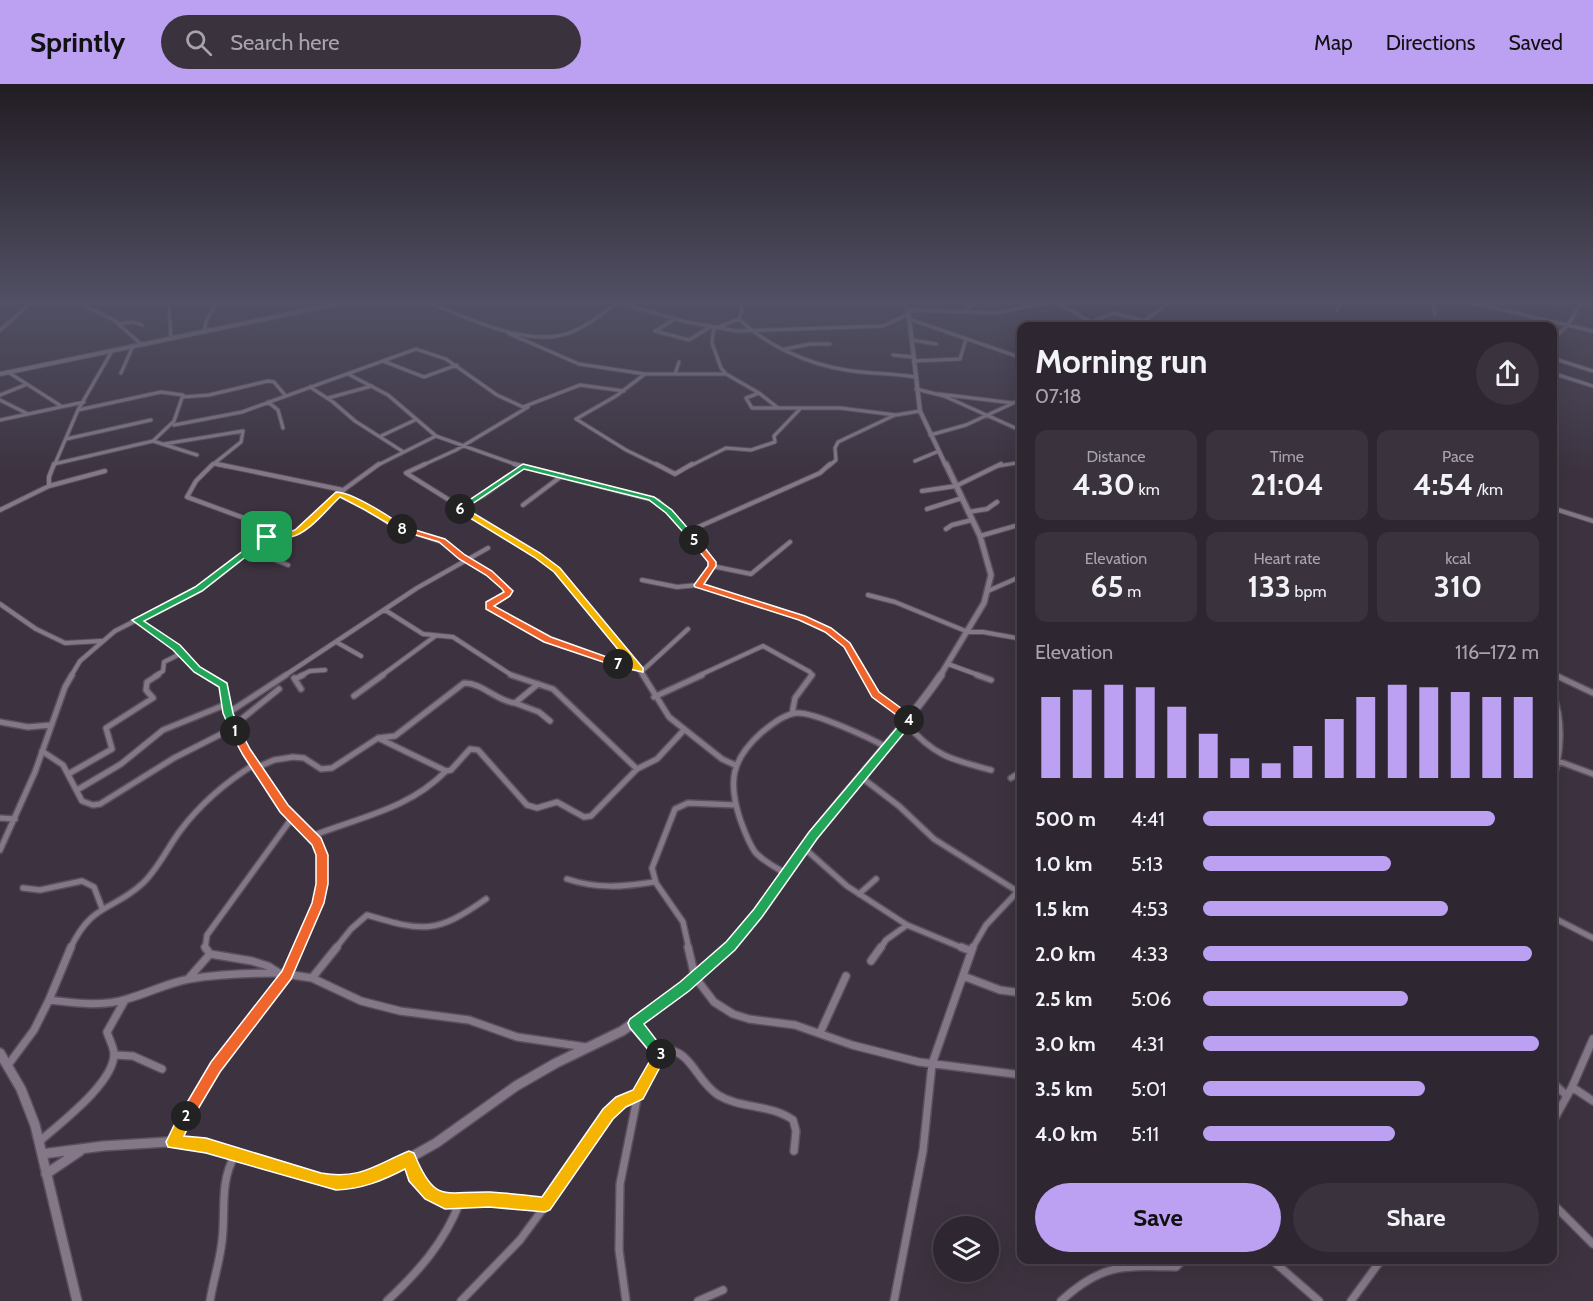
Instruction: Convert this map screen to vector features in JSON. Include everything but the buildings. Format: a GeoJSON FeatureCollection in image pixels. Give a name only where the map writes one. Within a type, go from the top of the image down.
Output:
{"type":"FeatureCollection","features":[{"type":"Feature","properties":{"kind":"main road"},"geometry":{"type":"LineString","coordinates":[[0,374],[68,360]]}},
{"type":"Feature","properties":{"kind":"main road"},"geometry":{"type":"LineString","coordinates":[[42,1154],[83,1148],[174,1142],[206,1146],[279,1169],[336,1183],[366,1179],[436,1143],[516,1086],[634,1023],[695,977],[742,933],[784,873],[908,721],[968,633],[988,591],[991,581],[989,563],[980,536],[920,411],[914,360]]}},
{"type":"Feature","properties":{"kind":"main road"},"geometry":{"type":"LineString","coordinates":[[0,1053],[26,1096],[40,1141],[77,1301]]}},
{"type":"Feature","properties":{"kind":"main road"},"geometry":{"type":"LineString","coordinates":[[46,1174],[83,1148]]}},
{"type":"Feature","properties":{"kind":"street"},"geometry":{"type":"LineString","coordinates":[[49,486],[49,477],[78,410],[107,360]]}},
{"type":"Feature","properties":{"kind":"street"},"geometry":{"type":"LineString","coordinates":[[121,373],[127,360]]}},
{"type":"Feature","properties":{"kind":"street"},"geometry":{"type":"LineString","coordinates":[[54,464],[153,441],[174,425],[236,414],[387,360]]}},
{"type":"Feature","properties":{"kind":"street"},"geometry":{"type":"LineString","coordinates":[[445,360],[458,365],[512,402],[528,407]]}},
{"type":"Feature","properties":{"kind":"street"},"geometry":{"type":"LineString","coordinates":[[569,360],[610,370],[645,374],[726,374]]}},
{"type":"Feature","properties":{"kind":"street"},"geometry":{"type":"LineString","coordinates":[[717,360],[726,374],[759,393],[778,408]]}},
{"type":"Feature","properties":{"kind":"street"},"geometry":{"type":"LineString","coordinates":[[815,360],[843,369],[880,371],[915,377]]}},
{"type":"Feature","properties":{"kind":"street"},"geometry":{"type":"LineString","coordinates":[[1558,360],[1593,371]]}},
{"type":"Feature","properties":{"kind":"street"},"geometry":{"type":"LineString","coordinates":[[383,361],[424,377],[458,365]]}},
{"type":"Feature","properties":{"kind":"street"},"geometry":{"type":"LineString","coordinates":[[675,374],[680,362]]}},
{"type":"Feature","properties":{"kind":"street"},"geometry":{"type":"LineString","coordinates":[[8,372],[61,406]]}},
{"type":"Feature","properties":{"kind":"street"},"geometry":{"type":"LineString","coordinates":[[348,374],[398,402],[415,420],[436,436],[465,445],[504,462],[658,501],[706,552],[712,566]]}},
{"type":"Feature","properties":{"kind":"street"},"geometry":{"type":"LineString","coordinates":[[645,374],[624,391],[576,419],[626,450],[675,474],[726,448],[751,450],[770,445],[775,442],[774,436],[800,409]]}},
{"type":"Feature","properties":{"kind":"street"},"geometry":{"type":"LineString","coordinates":[[1557,375],[1593,386]]}},
{"type":"Feature","properties":{"kind":"street"},"geometry":{"type":"LineString","coordinates":[[78,410],[161,392],[181,394],[183,397],[209,394],[268,381],[274,382],[285,395]]}},
{"type":"Feature","properties":{"kind":"street"},"geometry":{"type":"LineString","coordinates":[[0,395],[26,385]]}},
{"type":"Feature","properties":{"kind":"street"},"geometry":{"type":"LineString","coordinates":[[328,398],[372,386]]}},
{"type":"Feature","properties":{"kind":"street"},"geometry":{"type":"LineString","coordinates":[[624,391],[580,386],[528,407],[465,445],[406,473],[537,555],[557,570],[641,671],[654,696],[669,717],[723,759],[735,765]]}},
{"type":"Feature","properties":{"kind":"street"},"geometry":{"type":"LineString","coordinates":[[310,387],[328,398],[355,421],[402,451]]}},
{"type":"Feature","properties":{"kind":"street"},"geometry":{"type":"LineString","coordinates":[[916,389],[936,394],[1017,429]]}},
{"type":"Feature","properties":{"kind":"street"},"geometry":{"type":"LineString","coordinates":[[759,393],[746,398],[752,408],[840,408],[896,415]]}},
{"type":"Feature","properties":{"kind":"street"},"geometry":{"type":"LineString","coordinates":[[936,394],[961,395],[1014,404]]}},
{"type":"Feature","properties":{"kind":"street"},"geometry":{"type":"LineString","coordinates":[[174,425],[183,397]]}},
{"type":"Feature","properties":{"kind":"street"},"geometry":{"type":"LineString","coordinates":[[0,400],[28,414]]}},
{"type":"Feature","properties":{"kind":"street"},"geometry":{"type":"LineString","coordinates":[[0,420],[84,402]]}},
{"type":"Feature","properties":{"kind":"street"},"geometry":{"type":"LineString","coordinates":[[268,402],[278,410],[283,428]]}},
{"type":"Feature","properties":{"kind":"street"},"geometry":{"type":"LineString","coordinates":[[930,435],[951,431],[1017,402]]}},
{"type":"Feature","properties":{"kind":"street"},"geometry":{"type":"LineString","coordinates":[[687,532],[820,473],[836,460],[835,448],[838,442],[853,433],[896,415],[920,411]]}},
{"type":"Feature","properties":{"kind":"street"},"geometry":{"type":"LineString","coordinates":[[66,439],[151,420]]}},
{"type":"Feature","properties":{"kind":"street"},"geometry":{"type":"LineString","coordinates":[[381,436],[415,420]]}},
{"type":"Feature","properties":{"kind":"street"},"geometry":{"type":"LineString","coordinates":[[164,444],[243,431],[241,442],[194,485],[187,497],[232,512],[269,535],[288,536],[298,531],[339,494],[376,466],[436,436]]}},
{"type":"Feature","properties":{"kind":"street"},"geometry":{"type":"LineString","coordinates":[[153,441],[178,451],[197,455]]}},
{"type":"Feature","properties":{"kind":"street"},"geometry":{"type":"LineString","coordinates":[[915,461],[939,451]]}},
{"type":"Feature","properties":{"kind":"street"},"geometry":{"type":"LineString","coordinates":[[922,491],[957,486],[995,467],[1017,463]]}},
{"type":"Feature","properties":{"kind":"street"},"geometry":{"type":"LineString","coordinates":[[215,464],[296,478],[344,490]]}},
{"type":"Feature","properties":{"kind":"street"},"geometry":{"type":"LineString","coordinates":[[459,508],[484,495],[523,466]]}},
{"type":"Feature","properties":{"kind":"street"},"geometry":{"type":"LineString","coordinates":[[0,510],[49,486],[105,471]]}},
{"type":"Feature","properties":{"kind":"street"},"geometry":{"type":"LineString","coordinates":[[523,505],[563,476]]}},
{"type":"Feature","properties":{"kind":"street"},"geometry":{"type":"LineString","coordinates":[[339,494],[368,508],[392,525],[442,541],[489,573],[509,591],[489,604],[490,607],[562,646],[641,671]]}},
{"type":"Feature","properties":{"kind":"street"},"geometry":{"type":"LineString","coordinates":[[927,509],[962,498]]}},
{"type":"Feature","properties":{"kind":"street"},"geometry":{"type":"LineString","coordinates":[[968,512],[987,509],[997,502]]}},
{"type":"Feature","properties":{"kind":"street"},"geometry":{"type":"LineString","coordinates":[[1557,510],[1593,521]]}},
{"type":"Feature","properties":{"kind":"street"},"geometry":{"type":"LineString","coordinates":[[946,529],[952,525],[972,520]]}},
{"type":"Feature","properties":{"kind":"street"},"geometry":{"type":"LineString","coordinates":[[980,536],[1017,525]]}},
{"type":"Feature","properties":{"kind":"street"},"geometry":{"type":"LineString","coordinates":[[0,850],[15,819],[70,676],[80,661],[115,631],[198,589],[269,535]]}},
{"type":"Feature","properties":{"kind":"street"},"geometry":{"type":"LineString","coordinates":[[712,566],[751,574],[790,542]]}},
{"type":"Feature","properties":{"kind":"street"},"geometry":{"type":"LineString","coordinates":[[228,713],[338,643],[417,588],[488,548]]}},
{"type":"Feature","properties":{"kind":"street"},"geometry":{"type":"LineString","coordinates":[[250,550],[288,565]]}},
{"type":"Feature","properties":{"kind":"street"},"geometry":{"type":"LineString","coordinates":[[642,579],[692,588],[698,585],[712,566]]}},
{"type":"Feature","properties":{"kind":"street"},"geometry":{"type":"LineString","coordinates":[[988,591],[1017,579]]}},
{"type":"Feature","properties":{"kind":"street"},"geometry":{"type":"LineString","coordinates":[[698,585],[802,618],[828,630],[847,645],[876,695],[908,721],[923,745],[955,761],[991,770]]}},
{"type":"Feature","properties":{"kind":"street"},"geometry":{"type":"LineString","coordinates":[[868,595],[895,602],[968,633],[983,632],[1017,638]]}},
{"type":"Feature","properties":{"kind":"street"},"geometry":{"type":"LineString","coordinates":[[0,604],[36,629],[65,643],[101,642]]}},
{"type":"Feature","properties":{"kind":"street"},"geometry":{"type":"LineString","coordinates":[[385,610],[409,626],[434,637]]}},
{"type":"Feature","properties":{"kind":"street"},"geometry":{"type":"LineString","coordinates":[[137,620],[182,654],[197,669],[224,685],[228,713],[233,727],[284,809],[312,836],[322,855],[322,884],[318,903],[283,974],[215,1067],[174,1142]]}},
{"type":"Feature","properties":{"kind":"street"},"geometry":{"type":"LineString","coordinates":[[974,623],[976,628],[983,632]]}},
{"type":"Feature","properties":{"kind":"street"},"geometry":{"type":"LineString","coordinates":[[641,671],[688,629]]}},
{"type":"Feature","properties":{"kind":"street"},"geometry":{"type":"LineString","coordinates":[[354,696],[434,637],[447,635],[516,678],[553,690],[637,769]]}},
{"type":"Feature","properties":{"kind":"street"},"geometry":{"type":"LineString","coordinates":[[338,643],[361,656]]}},
{"type":"Feature","properties":{"kind":"street"},"geometry":{"type":"LineString","coordinates":[[654,696],[763,646],[812,675],[795,698],[792,714]]}},
{"type":"Feature","properties":{"kind":"street"},"geometry":{"type":"LineString","coordinates":[[70,773],[112,748],[105,731],[106,728],[153,698],[146,690],[147,682],[163,671],[162,664],[182,654]]}},
{"type":"Feature","properties":{"kind":"street"},"geometry":{"type":"LineString","coordinates":[[948,664],[991,680]]}},
{"type":"Feature","properties":{"kind":"street"},"geometry":{"type":"LineString","coordinates":[[295,679],[310,671],[325,670]]}},
{"type":"Feature","properties":{"kind":"street"},"geometry":{"type":"LineString","coordinates":[[291,673],[301,689]]}},
{"type":"Feature","properties":{"kind":"street"},"geometry":{"type":"LineString","coordinates":[[1557,676],[1593,693]]}},
{"type":"Feature","properties":{"kind":"street"},"geometry":{"type":"LineString","coordinates":[[9,1065],[34,1030],[77,934],[94,913],[142,884],[203,802],[219,788],[257,766],[293,756],[304,758],[326,770],[378,738],[395,736],[464,684],[474,683],[496,700],[515,703],[539,712],[550,721]]}},
{"type":"Feature","properties":{"kind":"street"},"geometry":{"type":"LineString","coordinates":[[515,703],[538,684]]}},
{"type":"Feature","properties":{"kind":"street"},"geometry":{"type":"LineString","coordinates":[[42,751],[55,757],[70,773],[82,801],[93,805],[100,804],[174,758],[233,727],[279,689]]}},
{"type":"Feature","properties":{"kind":"street"},"geometry":{"type":"LineString","coordinates":[[77,790],[121,764],[163,730],[227,704]]}},
{"type":"Feature","properties":{"kind":"street"},"geometry":{"type":"LineString","coordinates":[[1557,705],[1561,717],[1557,764]]}},
{"type":"Feature","properties":{"kind":"street"},"geometry":{"type":"LineString","coordinates":[[784,873],[764,861],[749,846],[735,805],[732,788],[735,765],[760,734],[792,714],[813,716],[864,734],[886,747]]}},
{"type":"Feature","properties":{"kind":"street"},"geometry":{"type":"LineString","coordinates":[[0,722],[28,727],[51,725]]}},
{"type":"Feature","properties":{"kind":"street"},"geometry":{"type":"LineString","coordinates":[[312,836],[338,825],[383,812],[421,795],[431,788],[446,771],[451,770],[466,752],[474,749],[482,753],[502,779],[532,807],[557,802],[584,817],[591,816],[637,769],[653,764],[675,737],[684,730]]}},
{"type":"Feature","properties":{"kind":"street"},"geometry":{"type":"LineString","coordinates":[[378,738],[446,771]]}},
{"type":"Feature","properties":{"kind":"street"},"geometry":{"type":"LineString","coordinates":[[1558,760],[1593,774]]}},
{"type":"Feature","properties":{"kind":"street"},"geometry":{"type":"LineString","coordinates":[[1011,778],[1017,774]]}},
{"type":"Feature","properties":{"kind":"street"},"geometry":{"type":"LineString","coordinates":[[861,777],[899,806],[934,839],[1017,888]]}},
{"type":"Feature","properties":{"kind":"street"},"geometry":{"type":"LineString","coordinates":[[735,805],[688,802],[675,809],[651,868],[654,882],[679,914],[686,931],[695,977],[714,1002],[733,1014],[749,1019],[795,1025],[852,1045],[932,1064],[1017,1074]]}},
{"type":"Feature","properties":{"kind":"street"},"geometry":{"type":"LineString","coordinates":[[0,818],[15,819]]}},
{"type":"Feature","properties":{"kind":"street"},"geometry":{"type":"LineString","coordinates":[[283,974],[252,961],[210,954],[205,949],[207,934],[292,818]]}},
{"type":"Feature","properties":{"kind":"street"},"geometry":{"type":"LineString","coordinates":[[804,848],[847,886],[907,925],[971,951]]}},
{"type":"Feature","properties":{"kind":"street"},"geometry":{"type":"LineString","coordinates":[[567,879],[603,889],[654,882]]}},
{"type":"Feature","properties":{"kind":"street"},"geometry":{"type":"LineString","coordinates":[[859,894],[876,879]]}},
{"type":"Feature","properties":{"kind":"street"},"geometry":{"type":"LineString","coordinates":[[23,888],[35,892],[68,883],[87,882],[91,884],[102,908]]}},
{"type":"Feature","properties":{"kind":"street"},"geometry":{"type":"LineString","coordinates":[[894,1301],[921,1161],[932,1064],[971,951],[986,925],[1017,891]]}},
{"type":"Feature","properties":{"kind":"street"},"geometry":{"type":"LineString","coordinates":[[312,978],[351,930],[367,915],[399,926],[432,929],[447,924],[486,899]]}},
{"type":"Feature","properties":{"kind":"street"},"geometry":{"type":"LineString","coordinates":[[1557,920],[1593,938]]}},
{"type":"Feature","properties":{"kind":"street"},"geometry":{"type":"LineString","coordinates":[[871,962],[886,940],[907,925]]}},
{"type":"Feature","properties":{"kind":"street"},"geometry":{"type":"LineString","coordinates":[[188,979],[210,954]]}},
{"type":"Feature","properties":{"kind":"street"},"geometry":{"type":"LineString","coordinates":[[48,1000],[80,1004],[125,1000],[188,979],[249,973],[283,974],[312,978],[361,1001],[400,1011],[469,1020],[517,1037],[566,1042],[586,1047]]}},
{"type":"Feature","properties":{"kind":"street"},"geometry":{"type":"LineString","coordinates":[[820,1033],[846,976]]}},
{"type":"Feature","properties":{"kind":"street"},"geometry":{"type":"LineString","coordinates":[[963,976],[1000,990],[1017,992]]}},
{"type":"Feature","properties":{"kind":"street"},"geometry":{"type":"LineString","coordinates":[[40,1141],[100,1082],[111,1067],[114,1055],[107,1032],[125,1000]]}},
{"type":"Feature","properties":{"kind":"street"},"geometry":{"type":"LineString","coordinates":[[626,1301],[619,1250],[620,1184],[638,1095],[661,1055],[634,1023]]}},
{"type":"Feature","properties":{"kind":"street"},"geometry":{"type":"LineString","coordinates":[[1557,1114],[1593,1040]]}},
{"type":"Feature","properties":{"kind":"street"},"geometry":{"type":"LineString","coordinates":[[658,1049],[676,1050],[687,1058],[702,1081],[729,1102],[783,1114],[792,1119],[796,1125],[794,1151]]}},
{"type":"Feature","properties":{"kind":"street"},"geometry":{"type":"LineString","coordinates":[[114,1055],[125,1053],[136,1055],[162,1070]]}},
{"type":"Feature","properties":{"kind":"street"},"geometry":{"type":"LineString","coordinates":[[1557,1087],[1567,1096]]}},
{"type":"Feature","properties":{"kind":"street"},"geometry":{"type":"LineString","coordinates":[[1572,1087],[1593,1101]]}},
{"type":"Feature","properties":{"kind":"street"},"geometry":{"type":"LineString","coordinates":[[461,1301],[520,1240],[608,1114],[621,1102],[638,1095]]}},
{"type":"Feature","properties":{"kind":"street"},"geometry":{"type":"LineString","coordinates":[[210,1301],[223,1226],[224,1179],[228,1165],[235,1154]]}},
{"type":"Feature","properties":{"kind":"street"},"geometry":{"type":"LineString","coordinates":[[409,1158],[414,1176],[431,1193],[445,1202],[489,1200],[545,1205]]}},
{"type":"Feature","properties":{"kind":"street"},"geometry":{"type":"LineString","coordinates":[[387,1301],[434,1256],[459,1202]]}},
{"type":"Feature","properties":{"kind":"street"},"geometry":{"type":"LineString","coordinates":[[1557,1208],[1593,1244]]}},
{"type":"Feature","properties":{"kind":"street"},"geometry":{"type":"LineString","coordinates":[[1061,1301],[1073,1289],[1105,1272],[1131,1265],[1176,1267],[1179,1264]]}},
{"type":"Feature","properties":{"kind":"street"},"geometry":{"type":"LineString","coordinates":[[1277,1264],[1319,1301]]}},
{"type":"Feature","properties":{"kind":"street"},"geometry":{"type":"LineString","coordinates":[[1351,1301],[1378,1264]]}},
{"type":"Feature","properties":{"kind":"street"},"geometry":{"type":"LineString","coordinates":[[699,1301],[723,1290]]}},
{"type":"Feature","properties":{"kind":"route"},"geometry":{"type":"LineString","coordinates":[[523,466],[651,499],[658,501],[680,523],[712,562],[712,566],[698,585],[802,618],[828,630],[847,645],[876,695],[910,719],[813,835],[742,933],[685,987],[634,1023],[658,1049],[661,1055],[659,1061],[638,1095],[621,1102],[608,1114],[545,1205],[489,1200],[445,1202],[431,1193],[414,1176],[409,1158],[381,1174],[358,1182],[336,1183],[279,1169],[206,1146],[183,1141],[174,1142],[215,1067],[286,975],[299,950],[318,903],[322,884],[322,855],[317,842],[284,809],[270,784],[246,752],[228,713],[224,685],[197,669],[176,648],[137,620],[198,589],[267,537],[269,535],[293,535],[339,494],[368,508],[392,525],[448,544],[462,557],[483,568],[509,591],[488,606],[562,646],[640,670],[557,570],[537,555],[459,508],[484,495],[523,466]]}}]}
